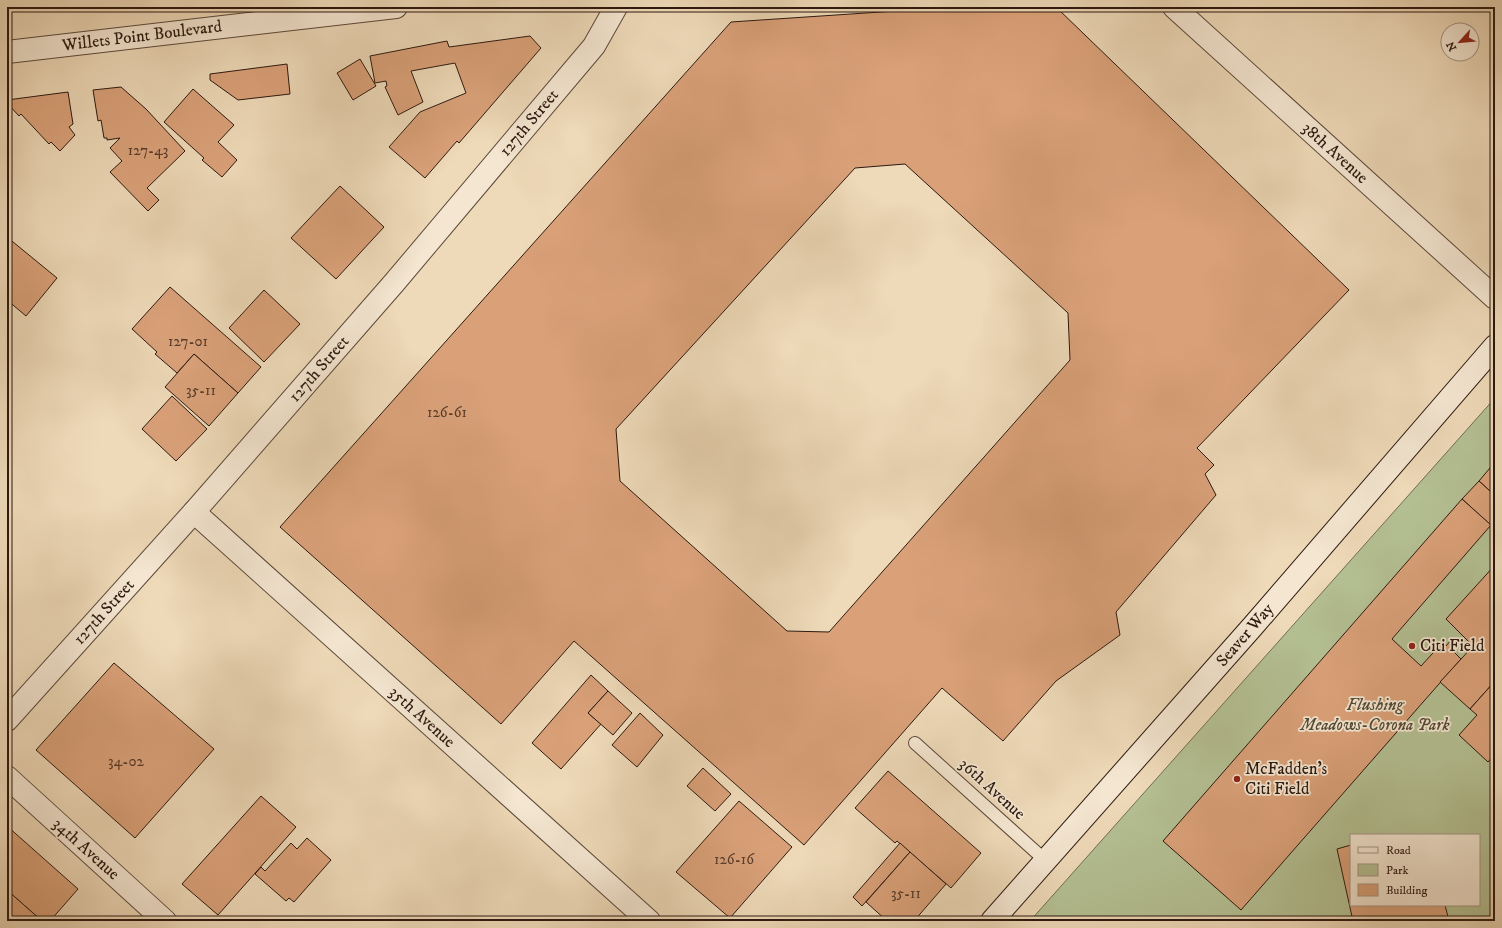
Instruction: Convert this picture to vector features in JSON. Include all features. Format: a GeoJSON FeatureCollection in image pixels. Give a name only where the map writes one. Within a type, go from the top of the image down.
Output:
{"type":"FeatureCollection","features":[{"type":"Feature","properties":{"kind":"street","name":"Willets Point Boulevard"},"geometry":{"type":"LineString","coordinates":[[7,52],[396,7]]}},
{"type":"Feature","properties":{"kind":"street","name":"127th Street"},"geometry":{"type":"LineString","coordinates":[[7,720],[194,512],[394,283],[594,46],[616,7]]}},
{"type":"Feature","properties":{"kind":"street","name":"38th Avenue"},"geometry":{"type":"LineString","coordinates":[[1174,7],[1495,298]]}},
{"type":"Feature","properties":{"kind":"street","name":"Seaver Way"},"geometry":{"type":"LineString","coordinates":[[992,921],[1258,620],[1495,346]]}},
{"type":"Feature","properties":{"kind":"street","name":"35th Avenue"},"geometry":{"type":"LineString","coordinates":[[194,512],[650,921]]}},
{"type":"Feature","properties":{"kind":"street","name":"34th Avenue"},"geometry":{"type":"LineString","coordinates":[[7,777],[165,921]]}},
{"type":"Feature","properties":{"kind":"lane","name":"36th Avenue"},"geometry":{"type":"LineString","coordinates":[[915,743],[1046,861]]}},
{"type":"Feature","properties":{"kind":"green space","name":"Flushing Meadows-Corona Park"},"geometry":{"type":"Polygon","coordinates":[[[1495,398],[1495,921],[1030,921],[1495,398]]]}},
{"type":"Feature","properties":{"kind":"building"},"geometry":{"type":"Polygon","coordinates":[[[956,7],[1056,7],[1349,290],[1197,448],[1214,465],[1205,474],[1216,495],[1116,612],[1120,635],[1056,681],[1003,741],[942,688],[804,845],[574,641],[501,724],[280,527],[731,22],[956,7]],[[905,164],[855,168],[616,429],[620,481],[787,631],[829,632],[1070,360],[1068,313],[905,164]]]}},
{"type":"Feature","properties":{"kind":"building"},"geometry":{"type":"Polygon","coordinates":[[[530,36],[541,48],[459,143],[457,141],[425,178],[389,147],[420,112],[466,93],[455,63],[411,71],[423,102],[398,115],[385,87],[387,86],[386,81],[375,83],[370,56],[447,41],[449,47],[530,36]]]}},
{"type":"Feature","properties":{"kind":"building"},"geometry":{"type":"Polygon","coordinates":[[[360,59],[376,86],[353,100],[337,73],[360,59]]]}},
{"type":"Feature","properties":{"kind":"building"},"geometry":{"type":"Polygon","coordinates":[[[287,64],[290,94],[238,100],[210,80],[210,74],[287,64]]]}},
{"type":"Feature","properties":{"kind":"building"},"geometry":{"type":"Polygon","coordinates":[[[121,87],[146,109],[185,151],[147,188],[159,200],[148,211],[110,172],[122,161],[110,148],[120,138],[107,140],[107,138],[104,138],[101,120],[98,121],[93,90],[121,87]]]}},
{"type":"Feature","properties":{"kind":"building"},"geometry":{"type":"Polygon","coordinates":[[[193,89],[234,125],[218,142],[237,160],[222,177],[202,160],[204,158],[164,122],[193,89]]]}},
{"type":"Feature","properties":{"kind":"building"},"geometry":{"type":"Polygon","coordinates":[[[68,92],[73,124],[69,127],[75,135],[60,151],[51,142],[49,144],[21,114],[19,116],[7,103],[7,100],[68,92]]]}},
{"type":"Feature","properties":{"kind":"building"},"geometry":{"type":"Polygon","coordinates":[[[340,186],[384,227],[336,279],[291,238],[340,186]]]}},
{"type":"Feature","properties":{"kind":"building"},"geometry":{"type":"Polygon","coordinates":[[[7,237],[57,278],[26,316],[7,300],[7,237]]]}},
{"type":"Feature","properties":{"kind":"building"},"geometry":{"type":"Polygon","coordinates":[[[170,287],[261,367],[238,393],[194,354],[177,373],[155,354],[157,352],[132,329],[170,287]]]}},
{"type":"Feature","properties":{"kind":"building"},"geometry":{"type":"Polygon","coordinates":[[[264,290],[300,324],[264,362],[229,328],[264,290]]]}},
{"type":"Feature","properties":{"kind":"building"},"geometry":{"type":"Polygon","coordinates":[[[194,354],[238,393],[209,426],[165,387],[194,354]]]}},
{"type":"Feature","properties":{"kind":"building"},"geometry":{"type":"Polygon","coordinates":[[[172,396],[207,429],[176,461],[142,429],[172,396]]]}},
{"type":"Feature","properties":{"kind":"building"},"geometry":{"type":"Polygon","coordinates":[[[1495,462],[1495,489],[1491,492],[1479,481],[1495,462]]]}},
{"type":"Feature","properties":{"kind":"building"},"geometry":{"type":"Polygon","coordinates":[[[1479,481],[1491,492],[1495,489],[1495,529],[1462,499],[1479,481]]]}},
{"type":"Feature","properties":{"kind":"building"},"geometry":{"type":"Polygon","coordinates":[[[1462,499],[1491,525],[1392,639],[1421,666],[1443,642],[1446,646],[1451,640],[1457,647],[1453,651],[1461,659],[1241,910],[1163,841],[1462,499]]]}},
{"type":"Feature","properties":{"kind":"building"},"geometry":{"type":"Polygon","coordinates":[[[1495,565],[1495,681],[1470,709],[1440,682],[1473,646],[1446,619],[1495,565]]]}},
{"type":"Feature","properties":{"kind":"building"},"geometry":{"type":"Polygon","coordinates":[[[114,663],[214,749],[135,838],[36,750],[114,663]]]}},
{"type":"Feature","properties":{"kind":"building"},"geometry":{"type":"Polygon","coordinates":[[[591,675],[608,691],[588,713],[601,724],[561,769],[532,743],[591,675]]]}},
{"type":"Feature","properties":{"kind":"building"},"geometry":{"type":"Polygon","coordinates":[[[1495,681],[1495,754],[1488,762],[1459,735],[1477,715],[1470,709],[1495,681]]]}},
{"type":"Feature","properties":{"kind":"building"},"geometry":{"type":"Polygon","coordinates":[[[608,691],[632,713],[613,735],[588,713],[608,691]]]}},
{"type":"Feature","properties":{"kind":"building"},"geometry":{"type":"Polygon","coordinates":[[[640,713],[663,735],[637,767],[612,745],[640,713]]]}},
{"type":"Feature","properties":{"kind":"building"},"geometry":{"type":"Polygon","coordinates":[[[703,768],[731,794],[715,811],[687,786],[703,768]]]}},
{"type":"Feature","properties":{"kind":"building"},"geometry":{"type":"Polygon","coordinates":[[[888,771],[981,853],[951,888],[897,841],[895,843],[855,808],[888,771]]]}},
{"type":"Feature","properties":{"kind":"building"},"geometry":{"type":"Polygon","coordinates":[[[261,796],[296,827],[218,915],[182,884],[261,796]]]}},
{"type":"Feature","properties":{"kind":"building"},"geometry":{"type":"Polygon","coordinates":[[[739,801],[792,847],[730,918],[676,872],[739,801]]]}},
{"type":"Feature","properties":{"kind":"building"},"geometry":{"type":"Polygon","coordinates":[[[7,826],[78,889],[50,921],[42,921],[7,890],[7,826]]]}},
{"type":"Feature","properties":{"kind":"building"},"geometry":{"type":"Polygon","coordinates":[[[307,838],[331,860],[294,902],[289,898],[286,901],[255,874],[261,867],[265,871],[291,843],[297,849],[307,838]]]}},
{"type":"Feature","properties":{"kind":"building"},"geometry":{"type":"Polygon","coordinates":[[[900,843],[910,852],[862,906],[853,897],[900,843]]]}},
{"type":"Feature","properties":{"kind":"building"},"geometry":{"type":"Polygon","coordinates":[[[1350,845],[1350,906],[1445,906],[1449,921],[1353,921],[1337,849],[1350,845]]]}},
{"type":"Feature","properties":{"kind":"building"},"geometry":{"type":"Polygon","coordinates":[[[910,852],[946,884],[914,921],[887,921],[866,902],[910,852]]]}},
{"type":"Feature","properties":{"kind":"building"},"geometry":{"type":"Polygon","coordinates":[[[7,890],[42,921],[7,921],[7,890]]]}},
{"type":"Feature","properties":{"kind":"place","name":"Citi Field"},"geometry":{"type":"Point","coordinates":[1412,646]}},
{"type":"Feature","properties":{"kind":"place","name":"McFadden's Citi Field"},"geometry":{"type":"Point","coordinates":[1237,779]}}]}
